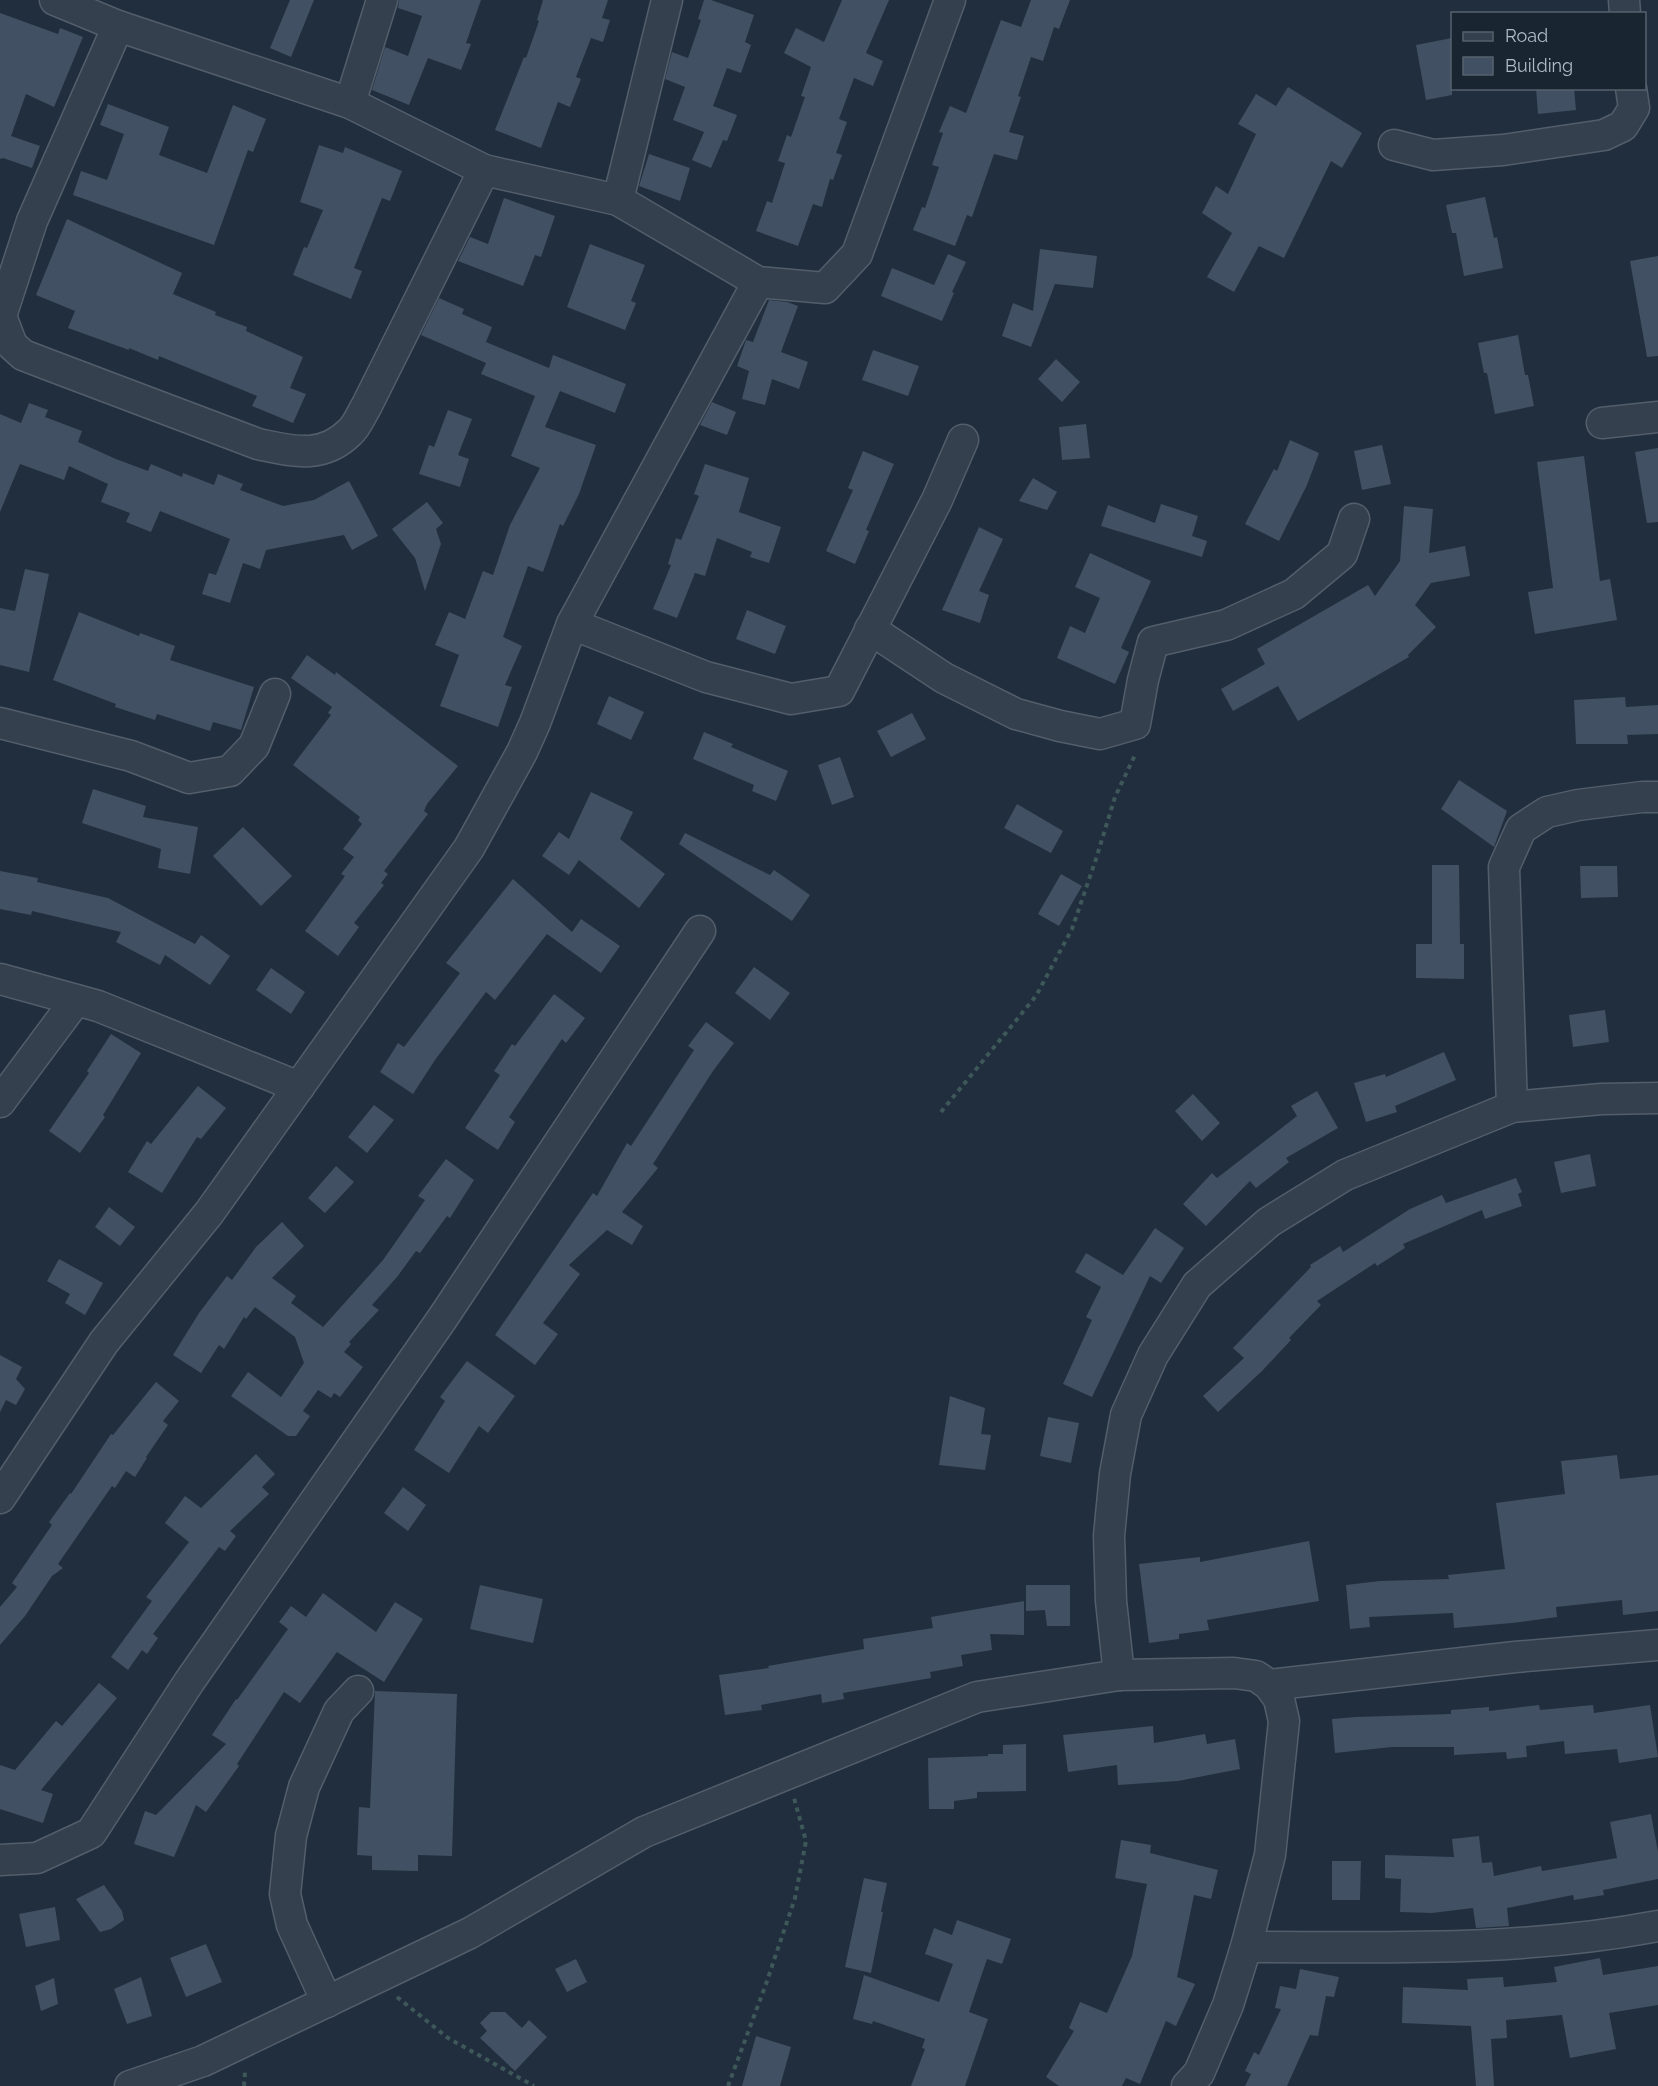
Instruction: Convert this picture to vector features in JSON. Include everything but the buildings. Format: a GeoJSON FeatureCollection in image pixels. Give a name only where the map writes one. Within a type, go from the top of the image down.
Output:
{"type":"FeatureCollection","features":[{"type":"Feature","properties":{"kind":"street"},"geometry":{"type":"LineString","coordinates":[[55,0],[118,26],[350,103],[483,170],[618,200],[758,282],[825,288],[856,254],[950,0]]}},
{"type":"Feature","properties":{"kind":"street"},"geometry":{"type":"LineString","coordinates":[[350,103],[382,0]]}},
{"type":"Feature","properties":{"kind":"street"},"geometry":{"type":"LineString","coordinates":[[618,200],[667,0]]}},
{"type":"Feature","properties":{"kind":"street"},"geometry":{"type":"LineString","coordinates":[[118,26],[32,221],[1,316],[12,345],[23,355],[258,444],[290,450],[318,451],[331,446],[351,432],[367,405],[483,170]]}},
{"type":"Feature","properties":{"kind":"street"},"geometry":{"type":"LineString","coordinates":[[1394,145],[1433,155],[1503,150],[1604,135],[1623,126],[1634,108],[1631,90]]}},
{"type":"Feature","properties":{"kind":"street"},"geometry":{"type":"LineString","coordinates":[[3,1486],[104,1342],[209,1213],[469,848],[522,752],[572,624],[758,282]]}},
{"type":"Feature","properties":{"kind":"street"},"geometry":{"type":"LineString","coordinates":[[1602,423],[1658,417]]}},
{"type":"Feature","properties":{"kind":"street"},"geometry":{"type":"LineString","coordinates":[[572,624],[706,677],[791,699],[839,691],[937,500],[963,440]]}},
{"type":"Feature","properties":{"kind":"street"},"geometry":{"type":"LineString","coordinates":[[870,629],[944,678],[1016,714],[1100,734],[1135,724],[1153,642],[1226,626],[1294,594],[1342,554],[1354,519]]}},
{"type":"Feature","properties":{"kind":"street"},"geometry":{"type":"LineString","coordinates":[[0,723],[131,756],[189,778],[230,771],[254,746],[275,694]]}},
{"type":"Feature","properties":{"kind":"street"},"geometry":{"type":"LineString","coordinates":[[1512,1107],[1504,867],[1521,829],[1547,812],[1578,805],[1658,797]]}},
{"type":"Feature","properties":{"kind":"street"},"geometry":{"type":"LineString","coordinates":[[0,1860],[37,1858],[91,1833],[189,1682],[442,1319],[700,931]]}},
{"type":"Feature","properties":{"kind":"street"},"geometry":{"type":"LineString","coordinates":[[0,980],[99,1006],[299,1087]]}},
{"type":"Feature","properties":{"kind":"street"},"geometry":{"type":"LineString","coordinates":[[0,1102],[76,1000]]}},
{"type":"Feature","properties":{"kind":"street"},"geometry":{"type":"LineString","coordinates":[[1119,1675],[1111,1601],[1109,1536],[1115,1474],[1126,1415],[1153,1355],[1197,1285],[1269,1222],[1346,1176],[1512,1107],[1602,1099],[1658,1098]]}},
{"type":"Feature","properties":{"kind":"street"},"geometry":{"type":"LineString","coordinates":[[1269,1685],[1515,1657],[1658,1645]]}},
{"type":"Feature","properties":{"kind":"street"},"geometry":{"type":"LineString","coordinates":[[130,2086],[203,2061],[470,1933],[644,1832],[977,1697],[1119,1675],[1234,1673],[1256,1676],[1269,1685],[1279,1699],[1284,1721],[1270,1855],[1228,2005],[1199,2073],[1187,2086]]}},
{"type":"Feature","properties":{"kind":"street"},"geometry":{"type":"LineString","coordinates":[[327,2002],[292,1925],[285,1894],[291,1836],[303,1787],[339,1711],[358,1691]]}},
{"type":"Feature","properties":{"kind":"street"},"geometry":{"type":"LineString","coordinates":[[1246,1947],[1465,1947],[1569,1939],[1658,1926]]}},
{"type":"Feature","properties":{"kind":"path"},"geometry":{"type":"LineString","coordinates":[[941,1112],[1036,996],[1072,929],[1115,797],[1137,750],[1135,724]]}},
{"type":"Feature","properties":{"kind":"path"},"geometry":{"type":"LineString","coordinates":[[728,2086],[795,1898],[806,1841],[787,1773]]}},
{"type":"Feature","properties":{"kind":"path"},"geometry":{"type":"LineString","coordinates":[[375,1979],[448,2038],[534,2086]]}}]}
